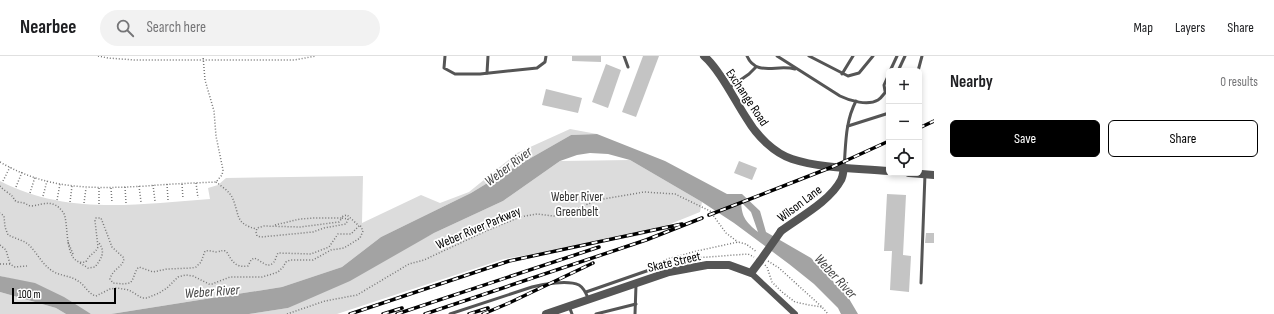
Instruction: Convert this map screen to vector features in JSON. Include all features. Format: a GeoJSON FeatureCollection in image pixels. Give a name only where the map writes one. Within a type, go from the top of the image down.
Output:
{"type":"FeatureCollection","features":[{"type":"Feature","properties":{"kind":"street","name":"Exchange Road"},"geometry":{"type":"LineString","coordinates":[[704,56],[728,89],[748,121],[765,142],[791,159],[822,166],[844,168]]}},
{"type":"Feature","properties":{"kind":"street"},"geometry":{"type":"LineString","coordinates":[[844,168],[886,171]]}},
{"type":"Feature","properties":{"kind":"street","name":"Wilson Lane"},"geometry":{"type":"LineString","coordinates":[[752,274],[781,231],[823,201],[834,191],[842,179],[844,168]]}},
{"type":"Feature","properties":{"kind":"street"},"geometry":{"type":"LineString","coordinates":[[922,174],[934,175]]}},
{"type":"Feature","properties":{"kind":"street","name":"Skate Street"},"geometry":{"type":"LineString","coordinates":[[546,314],[570,310],[587,296],[636,283],[661,270],[707,265],[730,265],[752,274],[796,314]]}},
{"type":"Feature","properties":{"kind":"lane"},"geometry":{"type":"LineString","coordinates":[[444,56],[444,68],[455,74],[487,73],[537,68],[545,62],[546,56]]}},
{"type":"Feature","properties":{"kind":"lane"},"geometry":{"type":"LineString","coordinates":[[487,73],[488,56]]}},
{"type":"Feature","properties":{"kind":"lane"},"geometry":{"type":"LineString","coordinates":[[624,56],[628,67]]}},
{"type":"Feature","properties":{"kind":"lane"},"geometry":{"type":"LineString","coordinates":[[747,56],[749,61],[756,67],[764,69],[781,67],[799,70]]}},
{"type":"Feature","properties":{"kind":"lane"},"geometry":{"type":"LineString","coordinates":[[777,56],[840,96],[856,101],[874,102],[881,97],[885,91],[884,85],[886,81]]}},
{"type":"Feature","properties":{"kind":"lane"},"geometry":{"type":"LineString","coordinates":[[809,56],[842,74],[852,76],[859,73],[874,56]]}},
{"type":"Feature","properties":{"kind":"lane"},"geometry":{"type":"LineString","coordinates":[[842,74],[853,56]]}},
{"type":"Feature","properties":{"kind":"lane"},"geometry":{"type":"LineString","coordinates":[[892,68],[897,56]]}},
{"type":"Feature","properties":{"kind":"lane"},"geometry":{"type":"LineString","coordinates":[[899,68],[905,56]]}},
{"type":"Feature","properties":{"kind":"lane"},"geometry":{"type":"LineString","coordinates":[[919,68],[922,56]]}},
{"type":"Feature","properties":{"kind":"lane"},"geometry":{"type":"LineString","coordinates":[[728,89],[756,67]]}},
{"type":"Feature","properties":{"kind":"lane"},"geometry":{"type":"LineString","coordinates":[[844,168],[850,114],[856,101]]}},
{"type":"Feature","properties":{"kind":"lane"},"geometry":{"type":"LineString","coordinates":[[848,126],[886,113]]}},
{"type":"Feature","properties":{"kind":"lane"},"geometry":{"type":"LineString","coordinates":[[921,282],[925,174]]}},
{"type":"Feature","properties":{"kind":"lane"},"geometry":{"type":"LineString","coordinates":[[450,314],[544,284],[575,284],[582,288],[587,296],[661,270]]}},
{"type":"Feature","properties":{"kind":"lane"},"geometry":{"type":"LineString","coordinates":[[635,314],[636,283]]}},
{"type":"Feature","properties":{"kind":"lane"},"geometry":{"type":"LineString","coordinates":[[596,314],[636,304]]}},
{"type":"Feature","properties":{"kind":"path"},"geometry":{"type":"LineString","coordinates":[[98,56],[117,59],[171,60],[290,60],[316,56]]}},
{"type":"Feature","properties":{"kind":"path"},"geometry":{"type":"LineString","coordinates":[[203,56],[205,80],[214,111],[216,136],[223,170],[222,175],[216,182]]}},
{"type":"Feature","properties":{"kind":"path"},"geometry":{"type":"LineString","coordinates":[[289,56],[290,60]]}},
{"type":"Feature","properties":{"kind":"path"},"geometry":{"type":"LineString","coordinates":[[0,162],[47,181],[86,188],[216,182],[231,196],[243,224],[257,229],[264,226],[300,227],[339,222],[343,216],[347,215],[358,226],[362,226],[363,235],[349,245],[340,249],[331,250],[313,260],[290,260],[286,262],[281,270],[275,274],[262,277],[230,277],[212,284],[205,283],[193,276],[186,275],[174,280],[167,288],[159,293],[144,298],[130,290],[117,288],[110,288],[98,296],[95,296],[76,280],[54,272],[45,265],[30,245],[8,235],[5,227],[4,216],[0,213]]}},
{"type":"Feature","properties":{"kind":"path"},"geometry":{"type":"LineString","coordinates":[[3,181],[10,167]]}},
{"type":"Feature","properties":{"kind":"path"},"geometry":{"type":"LineString","coordinates":[[16,187],[22,172]]}},
{"type":"Feature","properties":{"kind":"path"},"geometry":{"type":"LineString","coordinates":[[30,193],[35,177]]}},
{"type":"Feature","properties":{"kind":"path"},"geometry":{"type":"LineString","coordinates":[[43,196],[47,181]]}},
{"type":"Feature","properties":{"kind":"path"},"geometry":{"type":"LineString","coordinates":[[196,183],[198,198]]}},
{"type":"Feature","properties":{"kind":"path"},"geometry":{"type":"LineString","coordinates":[[57,200],[60,184]]}},
{"type":"Feature","properties":{"kind":"path"},"geometry":{"type":"LineString","coordinates":[[167,184],[168,200]]}},
{"type":"Feature","properties":{"kind":"path"},"geometry":{"type":"LineString","coordinates":[[182,184],[183,199]]}},
{"type":"Feature","properties":{"kind":"path"},"geometry":{"type":"LineString","coordinates":[[153,185],[155,201]]}},
{"type":"Feature","properties":{"kind":"path"},"geometry":{"type":"LineString","coordinates":[[0,186],[18,202],[24,202],[29,206],[50,203],[59,208],[65,218],[69,249],[78,261],[88,268],[95,267],[103,254],[102,247],[98,242]]}},
{"type":"Feature","properties":{"kind":"path"},"geometry":{"type":"LineString","coordinates":[[70,202],[72,186]]}},
{"type":"Feature","properties":{"kind":"path"},"geometry":{"type":"LineString","coordinates":[[139,186],[141,202]]}},
{"type":"Feature","properties":{"kind":"path"},"geometry":{"type":"LineString","coordinates":[[125,187],[126,203]]}},
{"type":"Feature","properties":{"kind":"path"},"geometry":{"type":"LineString","coordinates":[[84,203],[86,188]]}},
{"type":"Feature","properties":{"kind":"path"},"geometry":{"type":"LineString","coordinates":[[99,188],[99,204]]}},
{"type":"Feature","properties":{"kind":"path"},"geometry":{"type":"LineString","coordinates":[[111,188],[112,204]]}},
{"type":"Feature","properties":{"kind":"path","name":"Weber River Parkway"},"geometry":{"type":"LineString","coordinates":[[287,314],[325,301],[357,295],[409,264],[424,260],[520,217],[537,214],[562,217],[573,210],[598,200],[644,192],[675,194],[710,210],[726,232],[738,242],[746,244],[763,259],[779,268],[828,314]]}},
{"type":"Feature","properties":{"kind":"path"},"geometry":{"type":"LineString","coordinates":[[78,261],[86,262],[88,257],[97,250],[98,242],[94,224],[96,218],[98,217],[102,219],[112,247],[124,258],[123,263],[112,273],[110,279],[116,284],[130,283],[139,267],[153,272],[167,269],[196,267],[201,262],[205,251],[207,250],[217,252],[221,250],[226,251],[231,260],[239,266],[248,266],[254,258],[260,260],[266,265],[269,265],[275,260],[276,255],[281,252],[308,254],[325,249],[329,247],[338,234],[351,234],[358,226]]}},
{"type":"Feature","properties":{"kind":"path"},"geometry":{"type":"LineString","coordinates":[[271,226],[289,223],[300,219],[347,218],[348,220],[353,220]]}},
{"type":"Feature","properties":{"kind":"path"},"geometry":{"type":"LineString","coordinates":[[257,229],[257,236],[273,237],[283,234],[313,232],[324,228],[346,224],[348,220]]}},
{"type":"Feature","properties":{"kind":"path"},"geometry":{"type":"LineString","coordinates":[[661,270],[667,259],[738,242]]}},
{"type":"Feature","properties":{"kind":"path"},"geometry":{"type":"LineString","coordinates":[[0,245],[6,250],[10,264]]}},
{"type":"Feature","properties":{"kind":"path"},"geometry":{"type":"LineString","coordinates":[[0,264],[10,264],[15,267],[27,266]]}},
{"type":"Feature","properties":{"kind":"path"},"geometry":{"type":"LineString","coordinates":[[767,267],[772,282],[795,302],[822,307]]}},
{"type":"Feature","properties":{"kind":"green space"},"geometry":{"type":"Polygon","coordinates":[[[570,129],[597,134],[571,135],[471,193],[381,237],[342,267],[282,287],[111,314],[91,314],[17,280],[0,276],[0,181],[26,192],[51,199],[103,205],[129,205],[210,199],[208,188],[218,185],[226,178],[363,176],[362,223],[421,195],[440,203],[469,192],[517,153],[570,129]]]}},
{"type":"Feature","properties":{"kind":"green space","name":"Weber River Greenbelt"},"geometry":{"type":"Polygon","coordinates":[[[630,160],[702,202],[700,212],[643,235],[504,259],[337,314],[249,314],[288,308],[434,233],[503,201],[560,161],[630,160]]]}},
{"type":"Feature","properties":{"kind":"green space"},"geometry":{"type":"Polygon","coordinates":[[[0,292],[56,308],[66,314],[0,314],[0,292]]]}},
{"type":"Feature","properties":{"kind":"shaded area"},"geometry":{"type":"Polygon","coordinates":[[[597,134],[665,161],[727,194],[742,194],[760,211],[766,232],[811,258],[848,297],[858,314],[841,314],[838,308],[814,284],[734,223],[702,202],[630,160],[608,154],[590,153],[577,155],[560,161],[503,201],[434,233],[350,281],[288,308],[249,314],[111,314],[282,287],[342,267],[381,237],[471,193],[571,135],[597,134]],[[741,202],[742,212],[745,219],[758,232],[751,212],[741,202]]]}},
{"type":"Feature","properties":{"kind":"shaded area"},"geometry":{"type":"Polygon","coordinates":[[[0,276],[35,283],[64,297],[91,314],[66,314],[56,308],[0,292],[0,276]]]}},
{"type":"Feature","properties":{"kind":"building"},"geometry":{"type":"Polygon","coordinates":[[[572,56],[601,56],[601,62],[572,61],[572,56]]]}},
{"type":"Feature","properties":{"kind":"building"},"geometry":{"type":"Polygon","coordinates":[[[643,56],[659,56],[636,117],[622,112],[643,56]]]}},
{"type":"Feature","properties":{"kind":"building"},"geometry":{"type":"Polygon","coordinates":[[[606,64],[621,70],[608,108],[592,102],[606,64]]]}},
{"type":"Feature","properties":{"kind":"building"},"geometry":{"type":"Polygon","coordinates":[[[546,89],[582,98],[578,113],[542,105],[546,89]]]}},
{"type":"Feature","properties":{"kind":"building"},"geometry":{"type":"Polygon","coordinates":[[[739,161],[757,168],[752,180],[734,173],[739,161]]]}},
{"type":"Feature","properties":{"kind":"building"},"geometry":{"type":"Polygon","coordinates":[[[887,194],[906,195],[903,255],[911,256],[909,292],[890,290],[892,251],[884,251],[887,194]]]}},
{"type":"Feature","properties":{"kind":"building"},"geometry":{"type":"Polygon","coordinates":[[[926,233],[934,233],[934,243],[925,243],[926,233]]]}},
{"type":"Feature","properties":{"kind":"railway"},"geometry":{"type":"LineString","coordinates":[[922,127],[934,121]]}},
{"type":"Feature","properties":{"kind":"railway"},"geometry":{"type":"LineString","coordinates":[[709,215],[832,167],[886,142]]}},
{"type":"Feature","properties":{"kind":"railway"},"geometry":{"type":"LineString","coordinates":[[425,314],[646,240],[702,218]]}},
{"type":"Feature","properties":{"kind":"railway"},"geometry":{"type":"LineString","coordinates":[[350,314],[509,261],[682,224]]}},
{"type":"Feature","properties":{"kind":"railway"},"geometry":{"type":"LineString","coordinates":[[397,314],[599,247]]}},
{"type":"Feature","properties":{"kind":"railway"},"geometry":{"type":"LineString","coordinates":[[483,314],[593,263]]}},
{"type":"Feature","properties":{"kind":"railway"},"geometry":{"type":"LineString","coordinates":[[383,314],[402,308]]}},
{"type":"Feature","properties":{"kind":"railway"},"geometry":{"type":"LineString","coordinates":[[469,314],[488,308]]}},
{"type":"Feature","properties":{"kind":"water label","name":"Weber River"},"geometry":{"type":"Point","coordinates":[508,166]}},
{"type":"Feature","properties":{"kind":"water label","name":"Weber River"},"geometry":{"type":"Point","coordinates":[836,276]}},
{"type":"Feature","properties":{"kind":"water label","name":"Weber River"},"geometry":{"type":"Point","coordinates":[212,291]}}]}
